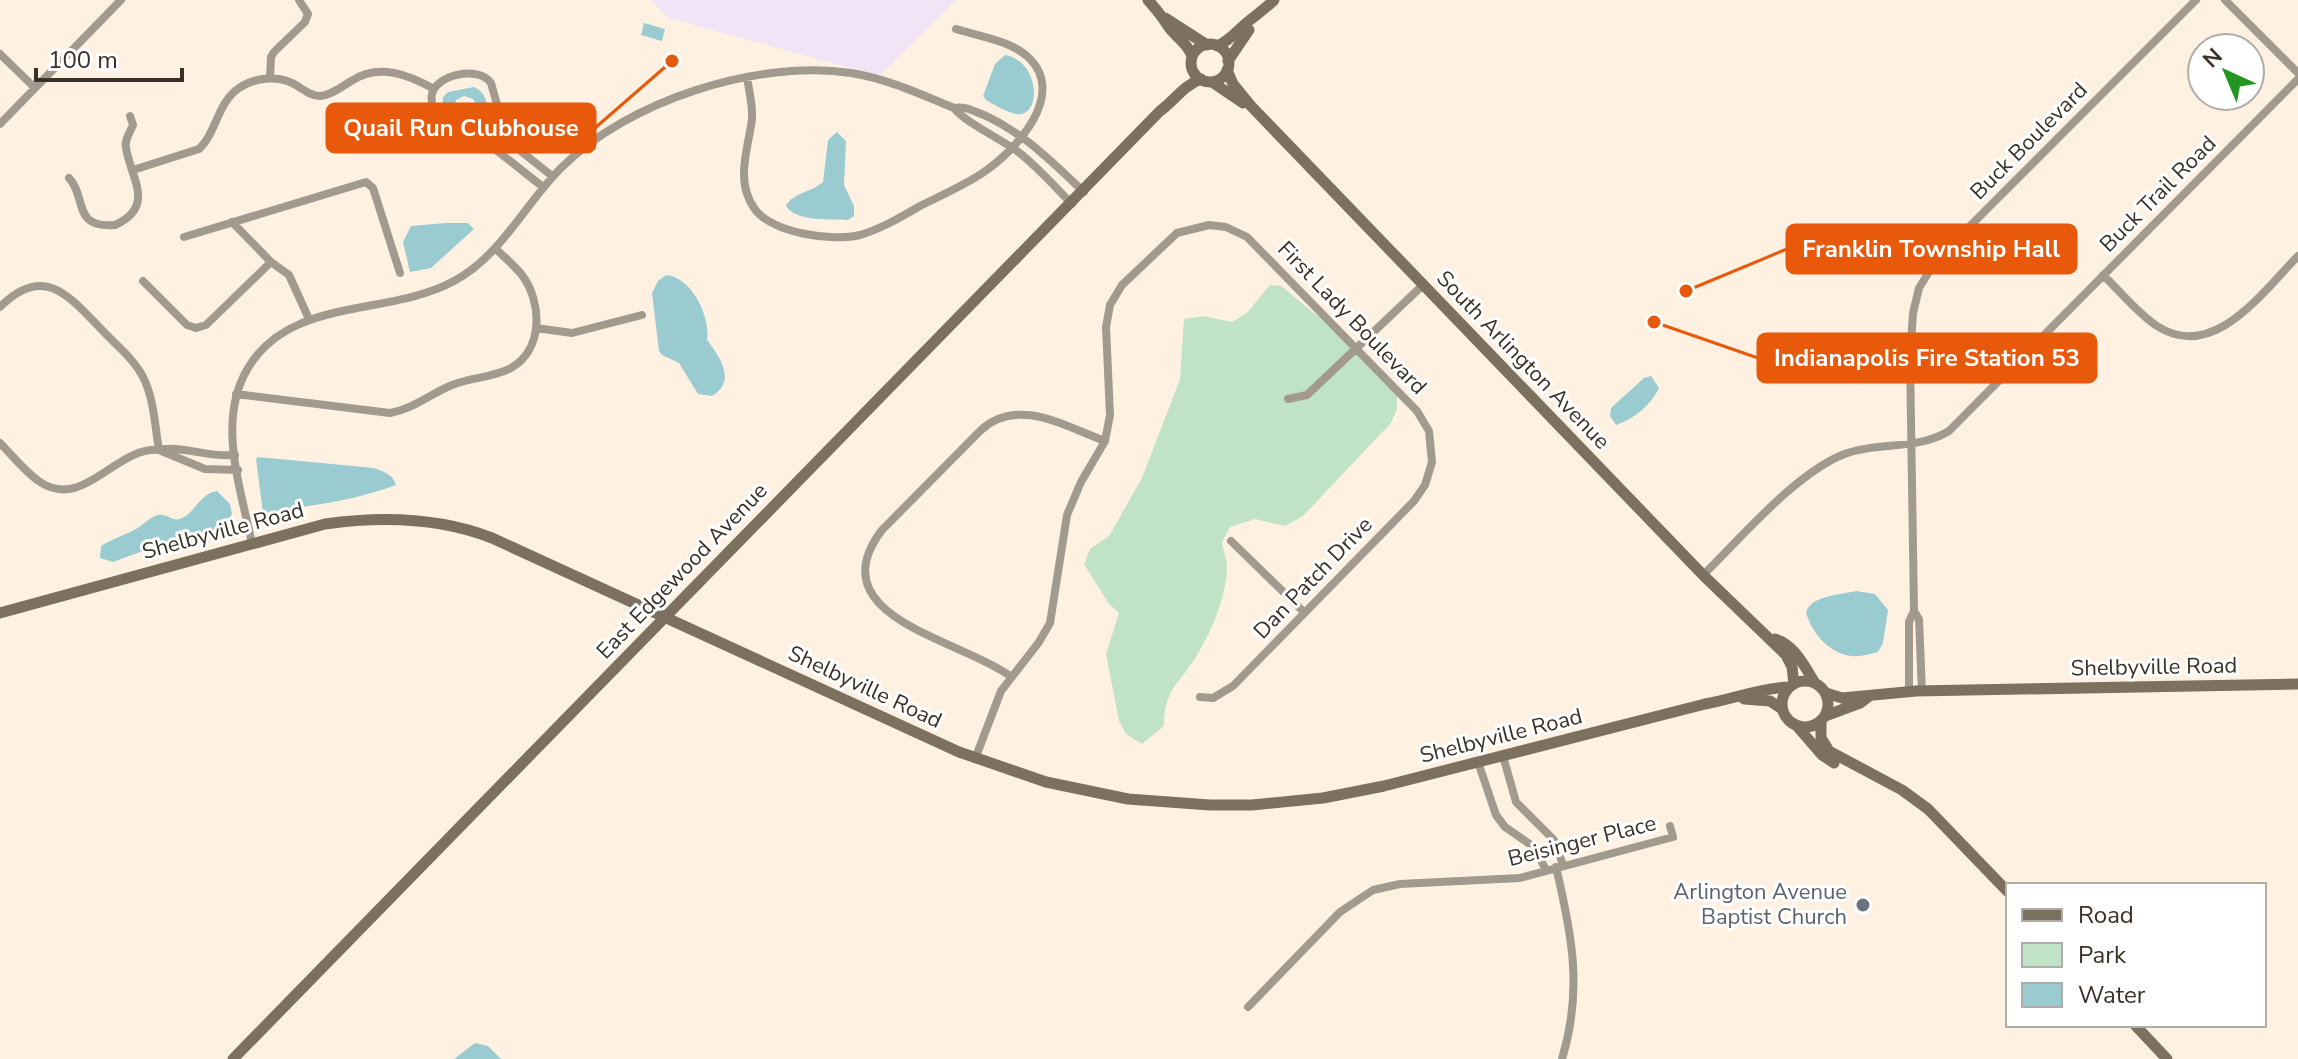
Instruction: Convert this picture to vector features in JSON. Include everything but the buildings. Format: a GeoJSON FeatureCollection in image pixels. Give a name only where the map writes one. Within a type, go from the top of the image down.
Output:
{"type":"FeatureCollection","features":[{"type":"Feature","properties":{"kind":"main road"},"geometry":{"type":"LineString","coordinates":[[1148,0],[1165,17],[1224,52],[1228,65]]}},
{"type":"Feature","properties":{"kind":"main road"},"geometry":{"type":"LineString","coordinates":[[1160,111],[1187,86],[1221,78],[1255,18],[1274,0]]}},
{"type":"Feature","properties":{"kind":"main road"},"geometry":{"type":"LineString","coordinates":[[1165,17],[1169,27],[1187,44],[1194,73],[1206,80]]}},
{"type":"Feature","properties":{"kind":"main road"},"geometry":{"type":"LineString","coordinates":[[1160,111],[1198,49],[1232,38],[1245,23],[1255,18]]}},
{"type":"Feature","properties":{"kind":"main road","name":"South Arlington Avenue"},"geometry":{"type":"LineString","coordinates":[[1228,65],[1233,84],[1251,106],[1703,575],[1770,639],[1790,661],[1792,685]]}},
{"type":"Feature","properties":{"kind":"main road","name":"South Arlington Avenue"},"geometry":{"type":"LineString","coordinates":[[1206,80],[1251,106]]}},
{"type":"Feature","properties":{"kind":"main road","name":"East Edgewood Avenue"},"geometry":{"type":"LineString","coordinates":[[233,1059],[1160,111]]}},
{"type":"Feature","properties":{"kind":"main road","name":"Shelbyville Road"},"geometry":{"type":"LineString","coordinates":[[0,613],[321,525],[387,518],[423,520],[487,537],[975,759],[1086,791],[1157,802],[1210,805],[1258,805],[1363,791],[1705,704],[1736,699]]}},
{"type":"Feature","properties":{"kind":"main road","name":"South Arlington Avenue"},"geometry":{"type":"LineString","coordinates":[[1770,639],[1780,640],[1792,650],[1815,683]]}},
{"type":"Feature","properties":{"kind":"main road"},"geometry":{"type":"LineString","coordinates":[[1736,699],[1806,681],[1815,683],[1838,698],[1868,697]]}},
{"type":"Feature","properties":{"kind":"main road","name":"Shelbyville Road"},"geometry":{"type":"LineString","coordinates":[[1868,697],[1916,692],[2298,684]]}},
{"type":"Feature","properties":{"kind":"main road"},"geometry":{"type":"LineString","coordinates":[[1792,685],[1783,697],[1782,709],[1786,718],[1828,759],[1846,768],[1861,770]]}},
{"type":"Feature","properties":{"kind":"main road"},"geometry":{"type":"LineString","coordinates":[[1826,693],[1828,704],[1821,738],[1826,747],[1861,770],[1902,790],[1928,809],[2006,890]]}},
{"type":"Feature","properties":{"kind":"main road"},"geometry":{"type":"LineString","coordinates":[[1796,725],[1808,727],[1868,697]]}},
{"type":"Feature","properties":{"kind":"main road"},"geometry":{"type":"LineString","coordinates":[[1736,699],[1770,701],[1782,709]]}},
{"type":"Feature","properties":{"kind":"main road"},"geometry":{"type":"LineString","coordinates":[[2137,1027],[2167,1059]]}},
{"type":"Feature","properties":{"kind":"street"},"geometry":{"type":"LineString","coordinates":[[0,124],[121,0]]}},
{"type":"Feature","properties":{"kind":"street"},"geometry":{"type":"LineString","coordinates":[[270,78],[271,57],[305,22],[308,14],[299,0]]}},
{"type":"Feature","properties":{"kind":"street","name":"Buck Boulevard"},"geometry":{"type":"LineString","coordinates":[[1916,692],[1919,619],[1914,611],[1909,445],[1910,357],[1913,313],[1919,288],[1937,259],[2196,0]]}},
{"type":"Feature","properties":{"kind":"street"},"geometry":{"type":"LineString","coordinates":[[2225,0],[2298,76]]}},
{"type":"Feature","properties":{"kind":"street"},"geometry":{"type":"LineString","coordinates":[[747,77],[752,117],[743,170],[744,187],[756,210],[781,229],[835,237],[862,235],[981,174],[1016,141],[1041,106],[1042,83],[1037,68],[1028,56],[1017,49],[956,29]]}},
{"type":"Feature","properties":{"kind":"street"},"geometry":{"type":"LineString","coordinates":[[0,54],[35,88]]}},
{"type":"Feature","properties":{"kind":"street"},"geometry":{"type":"LineString","coordinates":[[252,544],[235,455],[232,421],[236,394],[249,365],[260,351],[276,336],[309,319],[427,294],[461,277],[495,248],[552,176],[592,141],[639,114],[701,90],[747,77],[807,70],[848,73],[888,81],[954,108],[959,115],[1016,141],[1027,159],[1072,204]]}},
{"type":"Feature","properties":{"kind":"street"},"geometry":{"type":"LineString","coordinates":[[133,170],[199,149],[206,142],[228,97],[246,84],[270,78],[286,80],[318,96],[333,92],[362,75],[387,72],[409,76],[434,89]]}},
{"type":"Feature","properties":{"kind":"street"},"geometry":{"type":"LineString","coordinates":[[543,187],[482,139],[455,142],[445,137],[432,104],[434,89],[445,79],[472,73],[484,75],[492,87],[507,140],[552,176]]}},
{"type":"Feature","properties":{"kind":"street","name":"Buck Trail Road"},"geometry":{"type":"LineString","coordinates":[[1703,575],[1813,470],[1858,450],[1928,442],[1949,431],[2298,76]]}},
{"type":"Feature","properties":{"kind":"street"},"geometry":{"type":"LineString","coordinates":[[954,108],[963,106],[1084,192]]}},
{"type":"Feature","properties":{"kind":"street"},"geometry":{"type":"LineString","coordinates":[[69,178],[75,184],[79,205],[85,215],[97,223],[110,225],[125,220],[136,207],[139,194],[124,145],[133,125],[130,116]]}},
{"type":"Feature","properties":{"kind":"street"},"geometry":{"type":"LineString","coordinates":[[184,237],[360,181],[373,188],[400,273]]}},
{"type":"Feature","properties":{"kind":"street"},"geometry":{"type":"LineString","coordinates":[[232,222],[271,262],[289,275],[309,319]]}},
{"type":"Feature","properties":{"kind":"street","name":"First Lady Boulevard"},"geometry":{"type":"LineString","coordinates":[[1105,441],[1110,415],[1106,327],[1110,305],[1122,285],[1170,239],[1194,227],[1213,225],[1239,232],[1255,243],[1422,418],[1431,439],[1432,462]]}},
{"type":"Feature","properties":{"kind":"street"},"geometry":{"type":"LineString","coordinates":[[236,394],[390,413],[403,411],[452,385],[492,377],[519,363],[531,349],[536,328],[535,305],[520,272],[495,248]]}},
{"type":"Feature","properties":{"kind":"street"},"geometry":{"type":"LineString","coordinates":[[2103,275],[2157,326],[2177,335],[2197,336],[2214,332],[2235,320],[2298,256]]}},
{"type":"Feature","properties":{"kind":"street"},"geometry":{"type":"LineString","coordinates":[[143,281],[187,325],[196,328],[206,325],[271,262]]}},
{"type":"Feature","properties":{"kind":"street"},"geometry":{"type":"LineString","coordinates":[[1288,399],[1307,395],[1423,285]]}},
{"type":"Feature","properties":{"kind":"street"},"geometry":{"type":"LineString","coordinates":[[0,307],[12,295],[35,286],[52,287],[68,296],[143,376],[159,450]]}},
{"type":"Feature","properties":{"kind":"street"},"geometry":{"type":"LineString","coordinates":[[536,328],[572,333],[642,315]]}},
{"type":"Feature","properties":{"kind":"street"},"geometry":{"type":"LineString","coordinates":[[975,759],[1001,691],[1050,623],[1067,515],[1081,482],[1105,441],[1036,415],[1022,413],[1000,417],[981,430],[882,530],[869,550],[866,577],[872,595],[883,609],[898,620],[988,662],[1010,676]]}},
{"type":"Feature","properties":{"kind":"street"},"geometry":{"type":"LineString","coordinates":[[0,443],[37,480],[49,487],[68,490],[83,486],[132,454],[169,448],[212,456],[235,455]]}},
{"type":"Feature","properties":{"kind":"street"},"geometry":{"type":"LineString","coordinates":[[159,450],[205,469],[238,470]]}},
{"type":"Feature","properties":{"kind":"street","name":"Dan Patch Drive"},"geometry":{"type":"LineString","coordinates":[[1200,697],[1213,698],[1226,692],[1414,501],[1425,485],[1432,462]]}},
{"type":"Feature","properties":{"kind":"street"},"geometry":{"type":"LineString","coordinates":[[1231,541],[1304,612]]}},
{"type":"Feature","properties":{"kind":"street"},"geometry":{"type":"LineString","coordinates":[[1503,756],[1516,802],[1554,840],[1555,867],[1569,924],[1575,969],[1571,1023],[1562,1059]]}},
{"type":"Feature","properties":{"kind":"street"},"geometry":{"type":"LineString","coordinates":[[1478,762],[1496,815],[1514,835],[1534,847],[1555,867]]}},
{"type":"Feature","properties":{"kind":"street","name":"Beisinger Place"},"geometry":{"type":"LineString","coordinates":[[1248,1007],[1340,912],[1373,890],[1400,884],[1520,878],[1673,837],[1670,826]]}},
{"type":"Feature","properties":{"kind":"shaded area"},"geometry":{"type":"Polygon","coordinates":[[[650,0],[956,0],[883,72],[876,75],[668,18],[650,0]]]}},
{"type":"Feature","properties":{"kind":"green space"},"geometry":{"type":"Polygon","coordinates":[[[1270,285],[1281,286],[1357,348],[1397,390],[1397,409],[1391,423],[1303,516],[1285,526],[1255,519],[1230,527],[1222,542],[1227,564],[1226,578],[1213,624],[1197,655],[1170,694],[1164,726],[1142,744],[1126,734],[1119,721],[1106,654],[1119,613],[1109,604],[1084,564],[1090,549],[1109,536],[1142,478],[1180,379],[1184,319],[1203,316],[1232,322],[1247,313],[1270,285]]]}},
{"type":"Feature","properties":{"kind":"water"},"geometry":{"type":"Polygon","coordinates":[[[644,23],[665,29],[662,41],[641,35],[644,23]]]}},
{"type":"Feature","properties":{"kind":"water"},"geometry":{"type":"Polygon","coordinates":[[[1005,55],[1017,59],[1026,67],[1031,78],[1033,99],[1024,113],[1008,112],[983,96],[995,64],[1005,55]]]}},
{"type":"Feature","properties":{"kind":"water"},"geometry":{"type":"Polygon","coordinates":[[[474,87],[480,91],[486,108],[478,126],[472,130],[453,127],[448,122],[443,97],[448,92],[474,87]],[[464,96],[456,100],[454,108],[460,117],[467,118],[474,114],[476,104],[473,99],[464,96]]]}},
{"type":"Feature","properties":{"kind":"water"},"geometry":{"type":"Polygon","coordinates":[[[837,132],[846,141],[844,185],[854,206],[854,216],[848,220],[797,215],[786,206],[793,198],[823,182],[828,140],[837,132]]]}},
{"type":"Feature","properties":{"kind":"water"},"geometry":{"type":"Polygon","coordinates":[[[468,223],[474,229],[431,268],[410,272],[403,242],[411,226],[468,223]]]}},
{"type":"Feature","properties":{"kind":"water"},"geometry":{"type":"Polygon","coordinates":[[[666,275],[684,283],[703,310],[707,340],[721,361],[725,376],[724,383],[712,396],[698,394],[679,363],[659,351],[652,293],[658,281],[666,275]]]}},
{"type":"Feature","properties":{"kind":"water"},"geometry":{"type":"Polygon","coordinates":[[[1651,376],[1659,388],[1651,400],[1636,415],[1616,425],[1610,416],[1611,408],[1644,378],[1651,376]]]}},
{"type":"Feature","properties":{"kind":"water"},"geometry":{"type":"Polygon","coordinates":[[[258,457],[374,468],[385,472],[396,485],[347,499],[263,513],[258,457]]]}},
{"type":"Feature","properties":{"kind":"water"},"geometry":{"type":"Polygon","coordinates":[[[217,491],[230,504],[232,514],[225,527],[113,562],[100,558],[101,546],[136,529],[152,517],[182,518],[206,496],[217,491]]]}},
{"type":"Feature","properties":{"kind":"water"},"geometry":{"type":"Polygon","coordinates":[[[1856,591],[1875,594],[1888,610],[1883,643],[1878,652],[1855,656],[1829,647],[1812,627],[1806,612],[1820,599],[1856,591]]]}},
{"type":"Feature","properties":{"kind":"water"},"geometry":{"type":"Polygon","coordinates":[[[475,1043],[488,1046],[501,1059],[454,1059],[475,1043]]]}},
{"type":"Feature","properties":{"kind":"place","name":"Quail Run Clubhouse"},"geometry":{"type":"Point","coordinates":[672,61]}},
{"type":"Feature","properties":{"kind":"place","name":"Franklin Township Hall"},"geometry":{"type":"Point","coordinates":[1686,291]}},
{"type":"Feature","properties":{"kind":"place","name":"Indianapolis Fire Station 53"},"geometry":{"type":"Point","coordinates":[1654,322]}},
{"type":"Feature","properties":{"kind":"place","name":"Arlington Avenue Baptist Church"},"geometry":{"type":"Point","coordinates":[1863,905]}}]}
